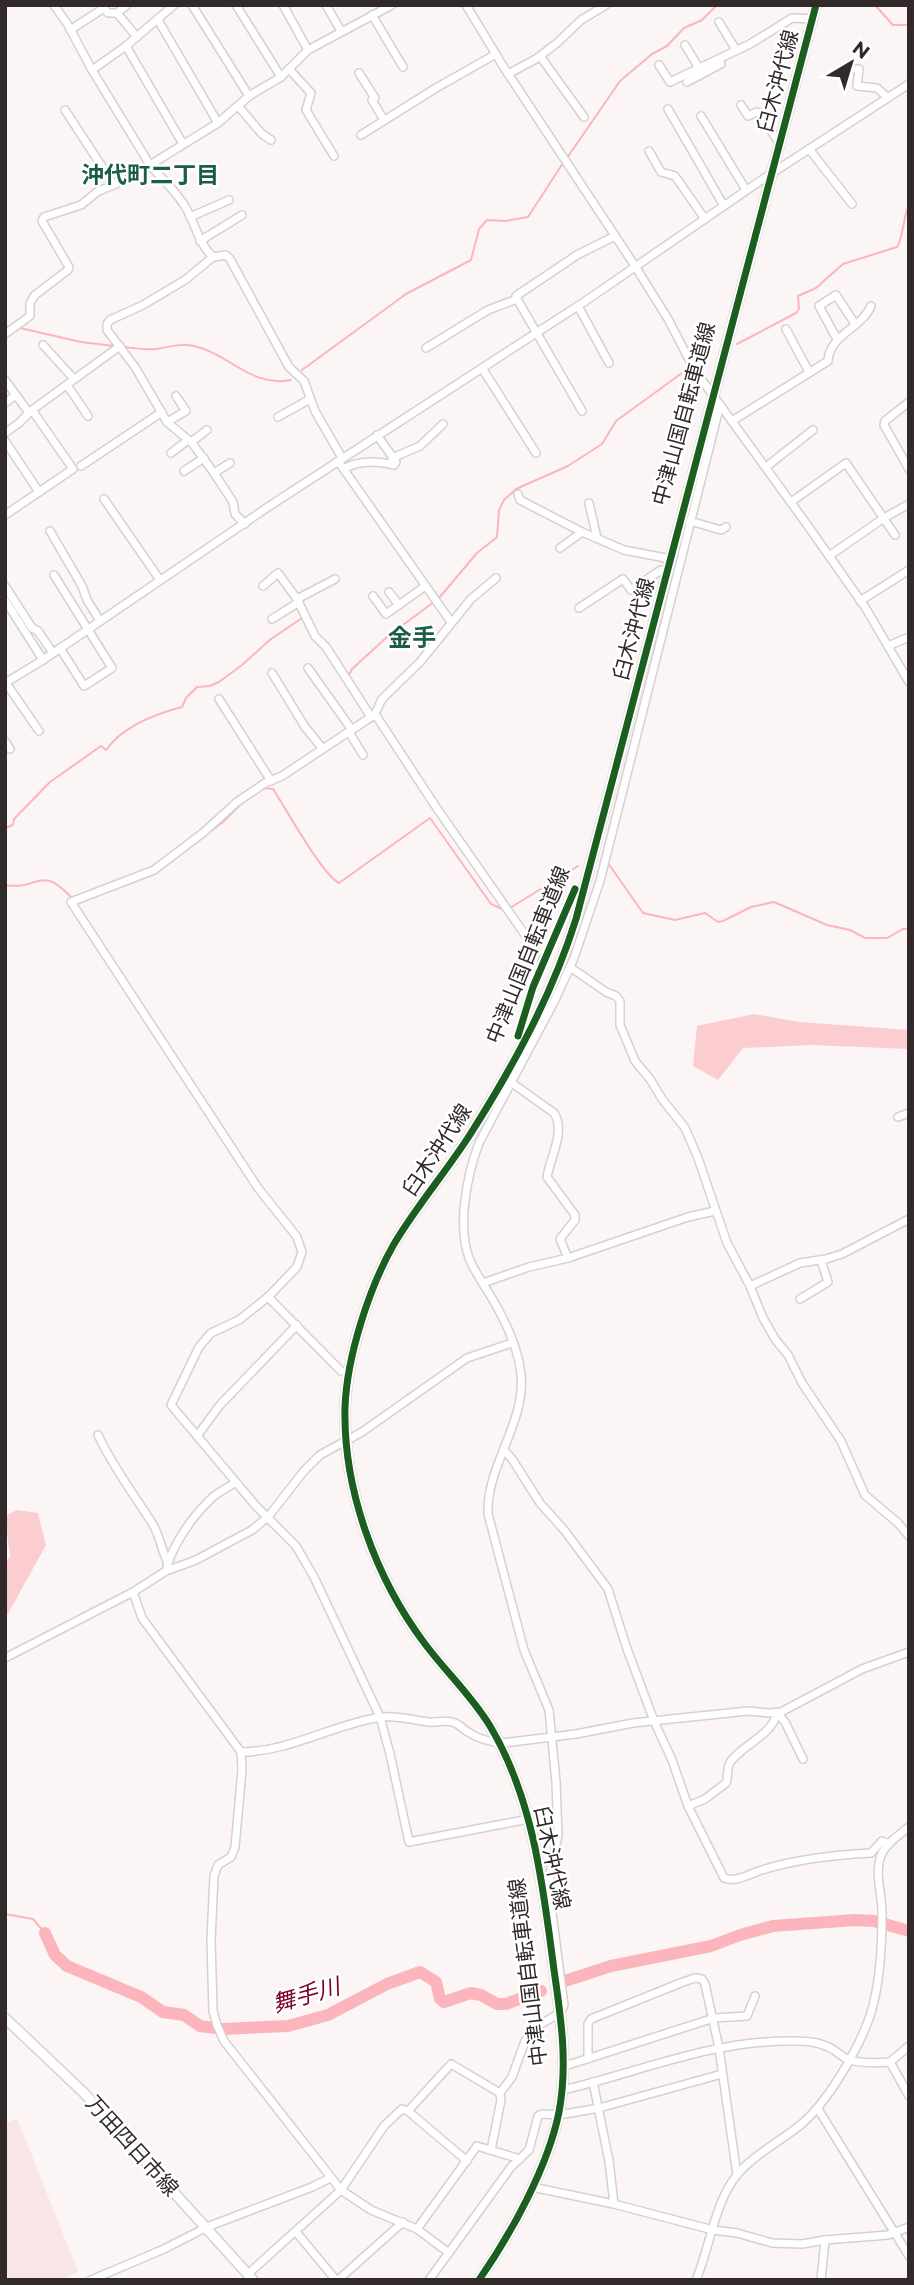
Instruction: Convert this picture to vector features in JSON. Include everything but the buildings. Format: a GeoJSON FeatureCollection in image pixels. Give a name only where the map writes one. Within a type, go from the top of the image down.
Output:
{"type":"FeatureCollection","features":[{"type":"Feature","properties":{"kind":"main road","name":"臼木沖代線"},"geometry":{"type":"LineString","coordinates":[[480,2280],[516,2221],[559,2115],[565,2066],[544,1888],[529,1819],[499,1743],[483,1713],[427,1646],[393,1593],[377,1561],[362,1519],[347,1439],[345,1410],[349,1371],[379,1274],[402,1231],[451,1164],[497,1088],[540,1012],[567,947],[816,5]]}},
{"type":"Feature","properties":{"kind":"main road","name":"万田四日市線"},"geometry":{"type":"LineString","coordinates":[[5,2018],[84,2093],[250,2277]]}},
{"type":"Feature","properties":{"kind":"street"},"geometry":{"type":"LineString","coordinates":[[54,5],[150,165],[180,199],[200,242],[213,257]]}},
{"type":"Feature","properties":{"kind":"street"},"geometry":{"type":"LineString","coordinates":[[71,30],[104,8],[107,13],[117,13],[127,5]]}},
{"type":"Feature","properties":{"kind":"street"},"geometry":{"type":"LineString","coordinates":[[92,70],[126,46],[174,5]]}},
{"type":"Feature","properties":{"kind":"street"},"geometry":{"type":"LineString","coordinates":[[192,5],[249,96]]}},
{"type":"Feature","properties":{"kind":"street"},"geometry":{"type":"LineString","coordinates":[[236,5],[281,77]]}},
{"type":"Feature","properties":{"kind":"street"},"geometry":{"type":"LineString","coordinates":[[283,5],[308,50]]}},
{"type":"Feature","properties":{"kind":"street"},"geometry":{"type":"LineString","coordinates":[[326,5],[341,32]]}},
{"type":"Feature","properties":{"kind":"street"},"geometry":{"type":"LineString","coordinates":[[370,5],[403,67]]}},
{"type":"Feature","properties":{"kind":"street"},"geometry":{"type":"LineString","coordinates":[[5,334],[30,316],[30,303],[35,295],[69,267],[42,221],[44,217],[81,205],[97,191],[136,175],[218,123],[249,96],[281,77],[308,50],[392,5]]}},
{"type":"Feature","properties":{"kind":"street"},"geometry":{"type":"LineString","coordinates":[[466,5],[508,74],[668,318],[694,369],[860,601],[909,682]]}},
{"type":"Feature","properties":{"kind":"street"},"geometry":{"type":"LineString","coordinates":[[508,74],[540,56],[581,20],[606,5]]}},
{"type":"Feature","properties":{"kind":"street"},"geometry":{"type":"LineString","coordinates":[[117,13],[137,37]]}},
{"type":"Feature","properties":{"kind":"street"},"geometry":{"type":"LineString","coordinates":[[659,65],[670,82],[750,44],[792,18],[813,19]]}},
{"type":"Feature","properties":{"kind":"street"},"geometry":{"type":"LineString","coordinates":[[158,20],[218,123]]}},
{"type":"Feature","properties":{"kind":"street"},"geometry":{"type":"LineString","coordinates":[[719,22],[736,50]]}},
{"type":"Feature","properties":{"kind":"street"},"geometry":{"type":"LineString","coordinates":[[685,45],[699,68]]}},
{"type":"Feature","properties":{"kind":"street"},"geometry":{"type":"LineString","coordinates":[[126,46],[183,144]]}},
{"type":"Feature","properties":{"kind":"street"},"geometry":{"type":"LineString","coordinates":[[362,135],[496,54]]}},
{"type":"Feature","properties":{"kind":"street"},"geometry":{"type":"LineString","coordinates":[[540,56],[584,117]]}},
{"type":"Feature","properties":{"kind":"street"},"geometry":{"type":"LineString","coordinates":[[687,82],[721,64],[719,59]]}},
{"type":"Feature","properties":{"kind":"street"},"geometry":{"type":"LineString","coordinates":[[289,69],[311,93],[306,110],[334,156]]}},
{"type":"Feature","properties":{"kind":"street"},"geometry":{"type":"LineString","coordinates":[[850,69],[859,69],[857,86],[877,88],[888,97]]}},
{"type":"Feature","properties":{"kind":"street"},"geometry":{"type":"LineString","coordinates":[[359,73],[375,98],[372,100],[384,120]]}},
{"type":"Feature","properties":{"kind":"street"},"geometry":{"type":"LineString","coordinates":[[39,731],[6,683],[909,84]]}},
{"type":"Feature","properties":{"kind":"street"},"geometry":{"type":"LineString","coordinates":[[741,105],[748,116],[759,113],[780,144]]}},
{"type":"Feature","properties":{"kind":"street"},"geometry":{"type":"LineString","coordinates":[[238,106],[271,141]]}},
{"type":"Feature","properties":{"kind":"street"},"geometry":{"type":"LineString","coordinates":[[65,110],[114,185]]}},
{"type":"Feature","properties":{"kind":"street"},"geometry":{"type":"LineString","coordinates":[[668,110],[724,206]]}},
{"type":"Feature","properties":{"kind":"street"},"geometry":{"type":"LineString","coordinates":[[701,116],[746,190]]}},
{"type":"Feature","properties":{"kind":"street"},"geometry":{"type":"LineString","coordinates":[[809,149],[852,204]]}},
{"type":"Feature","properties":{"kind":"street"},"geometry":{"type":"LineString","coordinates":[[649,150],[661,172],[675,176],[705,219]]}},
{"type":"Feature","properties":{"kind":"street"},"geometry":{"type":"LineString","coordinates":[[190,217],[229,200]]}},
{"type":"Feature","properties":{"kind":"street"},"geometry":{"type":"LineString","coordinates":[[200,242],[242,215]]}},
{"type":"Feature","properties":{"kind":"street"},"geometry":{"type":"LineString","coordinates":[[582,411],[516,296],[577,255],[615,236]]}},
{"type":"Feature","properties":{"kind":"street"},"geometry":{"type":"LineString","coordinates":[[245,524],[235,514],[233,502],[204,458],[190,441],[167,422],[135,367],[107,330],[110,320],[143,305],[185,279],[213,257],[226,255],[289,367],[304,382],[314,411],[344,469],[451,622]]}},
{"type":"Feature","properties":{"kind":"street"},"geometry":{"type":"LineString","coordinates":[[837,339],[818,306],[836,295],[855,324]]}},
{"type":"Feature","properties":{"kind":"street"},"geometry":{"type":"LineString","coordinates":[[426,348],[488,310],[517,299]]}},
{"type":"Feature","properties":{"kind":"street"},"geometry":{"type":"LineString","coordinates":[[578,306],[609,363]]}},
{"type":"Feature","properties":{"kind":"street"},"geometry":{"type":"LineString","coordinates":[[732,421],[828,361],[827,356],[837,339],[868,313],[871,306]]}},
{"type":"Feature","properties":{"kind":"street"},"geometry":{"type":"LineString","coordinates":[[786,329],[809,372]]}},
{"type":"Feature","properties":{"kind":"street"},"geometry":{"type":"LineString","coordinates":[[43,345],[74,379]]}},
{"type":"Feature","properties":{"kind":"street"},"geometry":{"type":"LineString","coordinates":[[5,433],[30,411],[120,346]]}},
{"type":"Feature","properties":{"kind":"street"},"geometry":{"type":"LineString","coordinates":[[482,368],[536,453]]}},
{"type":"Feature","properties":{"kind":"street"},"geometry":{"type":"LineString","coordinates":[[5,380],[73,469],[5,515]]}},
{"type":"Feature","properties":{"kind":"street"},"geometry":{"type":"LineString","coordinates":[[67,385],[88,416]]}},
{"type":"Feature","properties":{"kind":"street"},"geometry":{"type":"LineString","coordinates":[[5,403],[16,395]]}},
{"type":"Feature","properties":{"kind":"street"},"geometry":{"type":"LineString","coordinates":[[167,422],[186,411],[176,396]]}},
{"type":"Feature","properties":{"kind":"street"},"geometry":{"type":"LineString","coordinates":[[278,418],[310,399]]}},
{"type":"Feature","properties":{"kind":"street"},"geometry":{"type":"LineString","coordinates":[[909,402],[885,421],[884,425],[909,469]]}},
{"type":"Feature","properties":{"kind":"street"},"geometry":{"type":"LineString","coordinates":[[491,2150],[500,2093],[513,2077],[525,2041],[539,2025],[560,2013],[564,2005],[549,1890],[558,1836],[552,1735],[546,1701],[524,1650],[488,1520],[489,1497],[516,1411],[521,1371],[500,1314],[469,1258],[464,1240],[465,1209],[476,1152],[545,1022],[570,967],[600,881],[720,405]]}},
{"type":"Feature","properties":{"kind":"street"},"geometry":{"type":"LineString","coordinates":[[81,466],[162,412]]}},
{"type":"Feature","properties":{"kind":"street"},"geometry":{"type":"LineString","coordinates":[[392,458],[420,446],[443,425]]}},
{"type":"Feature","properties":{"kind":"street"},"geometry":{"type":"LineString","coordinates":[[171,453],[207,430]]}},
{"type":"Feature","properties":{"kind":"street"},"geometry":{"type":"LineString","coordinates":[[766,467],[813,430]]}},
{"type":"Feature","properties":{"kind":"street"},"geometry":{"type":"LineString","coordinates":[[344,469],[354,463],[394,465],[396,462],[377,435]]}},
{"type":"Feature","properties":{"kind":"street"},"geometry":{"type":"LineString","coordinates":[[5,441],[39,492]]}},
{"type":"Feature","properties":{"kind":"street"},"geometry":{"type":"LineString","coordinates":[[184,471],[204,458]]}},
{"type":"Feature","properties":{"kind":"street"},"geometry":{"type":"LineString","coordinates":[[214,473],[230,463]]}},
{"type":"Feature","properties":{"kind":"street"},"geometry":{"type":"LineString","coordinates":[[791,502],[846,463],[895,535]]}},
{"type":"Feature","properties":{"kind":"street"},"geometry":{"type":"LineString","coordinates":[[518,494],[520,500],[624,550],[671,559]]}},
{"type":"Feature","properties":{"kind":"street"},"geometry":{"type":"LineString","coordinates":[[104,499],[160,580]]}},
{"type":"Feature","properties":{"kind":"street"},"geometry":{"type":"LineString","coordinates":[[589,503],[597,538]]}},
{"type":"Feature","properties":{"kind":"street"},"geometry":{"type":"LineString","coordinates":[[829,556],[909,504]]}},
{"type":"Feature","properties":{"kind":"street"},"geometry":{"type":"LineString","coordinates":[[690,521],[721,530],[726,527]]}},
{"type":"Feature","properties":{"kind":"street"},"geometry":{"type":"LineString","coordinates":[[50,531],[100,621]]}},
{"type":"Feature","properties":{"kind":"street"},"geometry":{"type":"LineString","coordinates":[[560,548],[582,532]]}},
{"type":"Feature","properties":{"kind":"street"},"geometry":{"type":"LineString","coordinates":[[579,608],[623,579],[631,590],[661,570],[667,572]]}},
{"type":"Feature","properties":{"kind":"street"},"geometry":{"type":"LineString","coordinates":[[860,601],[909,570]]}},
{"type":"Feature","properties":{"kind":"street"},"geometry":{"type":"LineString","coordinates":[[263,586],[278,573],[298,601],[315,636],[326,647],[530,942],[536,952],[528,980],[533,987]]}},
{"type":"Feature","properties":{"kind":"street"},"geometry":{"type":"LineString","coordinates":[[5,586],[32,628],[57,651],[85,686],[112,668],[54,575]]}},
{"type":"Feature","properties":{"kind":"street"},"geometry":{"type":"LineString","coordinates":[[496,578],[471,599],[420,663],[382,699],[373,715],[282,776],[237,802],[189,845],[155,870],[71,902],[258,1188],[301,1245],[301,1259],[297,1267],[268,1297],[239,1320],[211,1333],[199,1347],[171,1405],[236,1482],[296,1546],[314,1577],[380,1717],[409,1842],[529,1819]]}},
{"type":"Feature","properties":{"kind":"street"},"geometry":{"type":"LineString","coordinates":[[272,619],[335,579]]}},
{"type":"Feature","properties":{"kind":"street"},"geometry":{"type":"LineString","coordinates":[[373,596],[386,614],[424,587]]}},
{"type":"Feature","properties":{"kind":"street"},"geometry":{"type":"LineString","coordinates":[[389,592],[399,605]]}},
{"type":"Feature","properties":{"kind":"street"},"geometry":{"type":"LineString","coordinates":[[5,600],[43,660]]}},
{"type":"Feature","properties":{"kind":"street"},"geometry":{"type":"LineString","coordinates":[[888,646],[909,637]]}},
{"type":"Feature","properties":{"kind":"street"},"geometry":{"type":"LineString","coordinates":[[308,668],[351,731],[363,755]]}},
{"type":"Feature","properties":{"kind":"street"},"geometry":{"type":"LineString","coordinates":[[272,673],[305,727],[323,748]]}},
{"type":"Feature","properties":{"kind":"street"},"geometry":{"type":"LineString","coordinates":[[219,699],[271,781]]}},
{"type":"Feature","properties":{"kind":"street"},"geometry":{"type":"LineString","coordinates":[[5,741],[10,749]]}},
{"type":"Feature","properties":{"kind":"street"},"geometry":{"type":"LineString","coordinates":[[570,967],[620,1001],[620,1025],[635,1061],[685,1128],[727,1242],[763,1318],[775,1339],[789,1355],[802,1383],[841,1441],[865,1495],[909,1536]]}},
{"type":"Feature","properties":{"kind":"street"},"geometry":{"type":"LineString","coordinates":[[512,1083],[554,1113],[557,1119],[554,1153],[547,1177],[575,1214],[575,1220],[560,1239],[568,1258]]}},
{"type":"Feature","properties":{"kind":"street"},"geometry":{"type":"LineString","coordinates":[[898,1117],[909,1113]]}},
{"type":"Feature","properties":{"kind":"street"},"geometry":{"type":"LineString","coordinates":[[482,1283],[522,1269],[568,1258],[688,1217],[715,1211]]}},
{"type":"Feature","properties":{"kind":"street"},"geometry":{"type":"LineString","coordinates":[[750,1286],[800,1264],[848,1251],[909,1219]]}},
{"type":"Feature","properties":{"kind":"street"},"geometry":{"type":"LineString","coordinates":[[800,1298],[828,1282],[821,1260]]}},
{"type":"Feature","properties":{"kind":"street"},"geometry":{"type":"LineString","coordinates":[[268,1297],[341,1371]]}},
{"type":"Feature","properties":{"kind":"street"},"geometry":{"type":"LineString","coordinates":[[197,1436],[220,1405],[297,1325]]}},
{"type":"Feature","properties":{"kind":"street"},"geometry":{"type":"LineString","coordinates":[[5,1658],[133,1592],[166,1571],[196,1560],[252,1530],[268,1517],[320,1455],[362,1432],[467,1358],[512,1343]]}},
{"type":"Feature","properties":{"kind":"street"},"geometry":{"type":"LineString","coordinates":[[98,1434],[117,1471],[153,1524],[168,1563]]}},
{"type":"Feature","properties":{"kind":"street"},"geometry":{"type":"LineString","coordinates":[[504,1450],[540,1503],[565,1531],[608,1589],[654,1720],[673,1760],[688,1806],[722,1874],[729,1880],[776,1865],[872,1853],[882,1841],[889,1844]]}},
{"type":"Feature","properties":{"kind":"street"},"geometry":{"type":"LineString","coordinates":[[166,1571],[182,1536],[198,1515],[214,1496],[236,1482]]}},
{"type":"Feature","properties":{"kind":"street"},"geometry":{"type":"LineString","coordinates":[[133,1592],[142,1618],[240,1752],[242,1769],[235,1847],[231,1857],[218,1865],[214,1876],[211,1940],[213,2011],[216,2025],[224,2041],[341,2190],[371,2210],[417,2229],[449,2253]]}},
{"type":"Feature","properties":{"kind":"street"},"geometry":{"type":"LineString","coordinates":[[240,1752],[253,1752],[380,1717],[399,1716],[428,1722],[456,1723],[470,1734],[499,1743],[654,1720],[748,1711],[777,1713],[796,1706],[862,1669],[909,1652]]}},
{"type":"Feature","properties":{"kind":"street"},"geometry":{"type":"LineString","coordinates":[[777,1713],[785,1721],[803,1759]]}},
{"type":"Feature","properties":{"kind":"street"},"geometry":{"type":"LineString","coordinates":[[688,1806],[705,1799],[726,1783],[730,1762],[770,1726],[777,1713]]}},
{"type":"Feature","properties":{"kind":"street"},"geometry":{"type":"LineString","coordinates":[[696,2280],[722,2204],[737,2175],[818,2109],[865,2030],[877,1989],[883,1913],[878,1868],[889,1844],[909,1827]]}},
{"type":"Feature","properties":{"kind":"street"},"geometry":{"type":"LineString","coordinates":[[588,2059],[588,2024],[591,2019],[695,1978],[702,1979],[714,2018],[737,2175]]}},
{"type":"Feature","properties":{"kind":"street"},"geometry":{"type":"LineString","coordinates":[[565,2066],[714,2018],[747,2016],[755,1996]]}},
{"type":"Feature","properties":{"kind":"street"},"geometry":{"type":"LineString","coordinates":[[563,2090],[719,2048],[771,2041],[815,2042],[831,2048],[849,2060],[890,2062],[909,2046]]}},
{"type":"Feature","properties":{"kind":"street"},"geometry":{"type":"LineString","coordinates":[[890,2062],[909,2096]]}},
{"type":"Feature","properties":{"kind":"street"},"geometry":{"type":"LineString","coordinates":[[408,2111],[452,2064],[500,2093]]}},
{"type":"Feature","properties":{"kind":"street"},"geometry":{"type":"LineString","coordinates":[[429,2280],[511,2167],[528,2150],[538,2116],[600,2108],[722,2074]]}},
{"type":"Feature","properties":{"kind":"street"},"geometry":{"type":"LineString","coordinates":[[593,2082],[600,2108],[614,2204]]}},
{"type":"Feature","properties":{"kind":"street"},"geometry":{"type":"LineString","coordinates":[[250,2277],[341,2190],[384,2126],[402,2109],[408,2111],[467,2161]]}},
{"type":"Feature","properties":{"kind":"street"},"geometry":{"type":"LineString","coordinates":[[818,2109],[909,2256]]}},
{"type":"Feature","properties":{"kind":"street"},"geometry":{"type":"LineString","coordinates":[[417,2229],[477,2146],[520,2159]]}},
{"type":"Feature","properties":{"kind":"street"},"geometry":{"type":"LineString","coordinates":[[92,2280],[207,2227],[330,2178]]}},
{"type":"Feature","properties":{"kind":"street"},"geometry":{"type":"LineString","coordinates":[[532,2187],[772,2243],[802,2245],[897,2233],[909,2227]]}},
{"type":"Feature","properties":{"kind":"street"},"geometry":{"type":"LineString","coordinates":[[296,2232],[337,2280],[403,2222]]}},
{"type":"Feature","properties":{"kind":"street"},"geometry":{"type":"LineString","coordinates":[[821,2280],[825,2240]]}},
{"type":"Feature","properties":{"kind":"shaded area"},"geometry":{"type":"Polygon","coordinates":[[[754,1014],[799,1022],[909,1030],[909,1049],[811,1045],[743,1048],[718,1080],[693,1066],[697,1026],[754,1014]]]}},
{"type":"Feature","properties":{"kind":"shaded area"},"geometry":{"type":"Polygon","coordinates":[[[17,1510],[38,1513],[46,1545],[6,1617],[5,1563],[10,1557],[5,1516],[17,1510]]]}},
{"type":"Feature","properties":{"kind":"shaded area"},"geometry":{"type":"Polygon","coordinates":[[[17,2118],[78,2272],[62,2280],[10,2280],[5,2270],[5,2124],[17,2118]]]}},
{"type":"Feature","properties":{"kind":"waterway"},"geometry":{"type":"LineString","coordinates":[[567,158],[620,81],[652,54],[667,46],[684,28],[702,20],[717,5]]}},
{"type":"Feature","properties":{"kind":"waterway"},"geometry":{"type":"LineString","coordinates":[[875,5],[893,25],[909,25]]}},
{"type":"Feature","properties":{"kind":"waterway"},"geometry":{"type":"LineString","coordinates":[[302,370],[406,294],[471,260],[479,229],[487,220],[505,221],[528,217],[563,163]]}},
{"type":"Feature","properties":{"kind":"waterway"},"geometry":{"type":"LineString","coordinates":[[737,344],[796,313],[799,309],[798,296],[816,288],[843,264],[897,247],[909,205]]}},
{"type":"Feature","properties":{"kind":"waterway"},"geometry":{"type":"LineString","coordinates":[[20,328],[81,342],[114,346]]}},
{"type":"Feature","properties":{"kind":"waterway"},"geometry":{"type":"LineString","coordinates":[[123,347],[152,349],[194,346],[207,350],[252,375],[277,381],[291,380]]}},
{"type":"Feature","properties":{"kind":"waterway"},"geometry":{"type":"LineString","coordinates":[[439,598],[477,553],[497,537],[499,510],[504,500],[516,489],[568,466],[602,444],[616,421],[682,373]]}},
{"type":"Feature","properties":{"kind":"waterway"},"geometry":{"type":"LineString","coordinates":[[349,675],[352,669],[388,636],[434,602]]}},
{"type":"Feature","properties":{"kind":"waterway"},"geometry":{"type":"LineString","coordinates":[[5,828],[13,825],[14,819],[50,782],[101,746],[106,750],[130,728],[151,717],[182,707],[186,698],[197,687],[219,682],[271,639],[302,618]]}},
{"type":"Feature","properties":{"kind":"waterway"},"geometry":{"type":"LineString","coordinates":[[247,799],[264,788],[273,789],[314,855],[339,883],[430,818],[491,904],[502,909]]}},
{"type":"Feature","properties":{"kind":"waterway"},"geometry":{"type":"LineString","coordinates":[[109,891],[154,874],[223,822],[243,802]]}},
{"type":"Feature","properties":{"kind":"waterway"},"geometry":{"type":"LineString","coordinates":[[608,863],[643,913],[675,920],[705,913],[718,922],[751,907],[774,902],[865,938],[887,938],[903,929],[909,929]]}},
{"type":"Feature","properties":{"kind":"waterway"},"geometry":{"type":"LineString","coordinates":[[510,908],[578,866]]}},
{"type":"Feature","properties":{"kind":"waterway"},"geometry":{"type":"LineString","coordinates":[[5,885],[26,885],[46,880],[53,882],[72,898]]}},
{"type":"Feature","properties":{"kind":"waterway"},"geometry":{"type":"LineString","coordinates":[[5,1914],[33,1919],[45,1933]]}},
{"type":"Feature","properties":{"kind":"waterway","name":"舞手川"},"geometry":{"type":"LineString","coordinates":[[565,1981],[611,1966],[711,1946],[773,1926],[855,1920],[874,1921],[909,1931]]}},
{"type":"Feature","properties":{"kind":"waterway","name":"舞手川"},"geometry":{"type":"LineString","coordinates":[[45,1933],[55,1955],[67,1966],[141,1997],[163,2012],[184,2015],[200,2026],[223,2029],[288,2026],[328,2015],[387,1984],[420,1972],[436,1982],[440,1999],[444,2002],[471,1993],[497,2004],[506,2004],[541,1991]]}},
{"type":"Feature","properties":{"kind":"cycle path","name":"中津山国自転車道線"},"geometry":{"type":"LineString","coordinates":[[479,2280],[527,2199],[546,2155],[559,2112],[563,2076],[562,2041],[546,1907],[527,1814],[505,1754],[483,1715],[407,1619],[366,1532],[350,1470],[346,1438],[345,1407],[350,1366],[368,1301],[394,1244],[471,1133],[502,1082],[544,1002],[576,919],[816,5]]}},
{"type":"Feature","properties":{"kind":"cycle path","name":"中津山国自転車道線"},"geometry":{"type":"LineString","coordinates":[[518,1036],[533,987],[575,889]]}},
{"type":"Feature","properties":{"kind":"district","name":"沖代町二丁目"},"geometry":{"type":"Point","coordinates":[150,175]}},
{"type":"Feature","properties":{"kind":"district","name":"金手"},"geometry":{"type":"Point","coordinates":[412,638]}}]}
